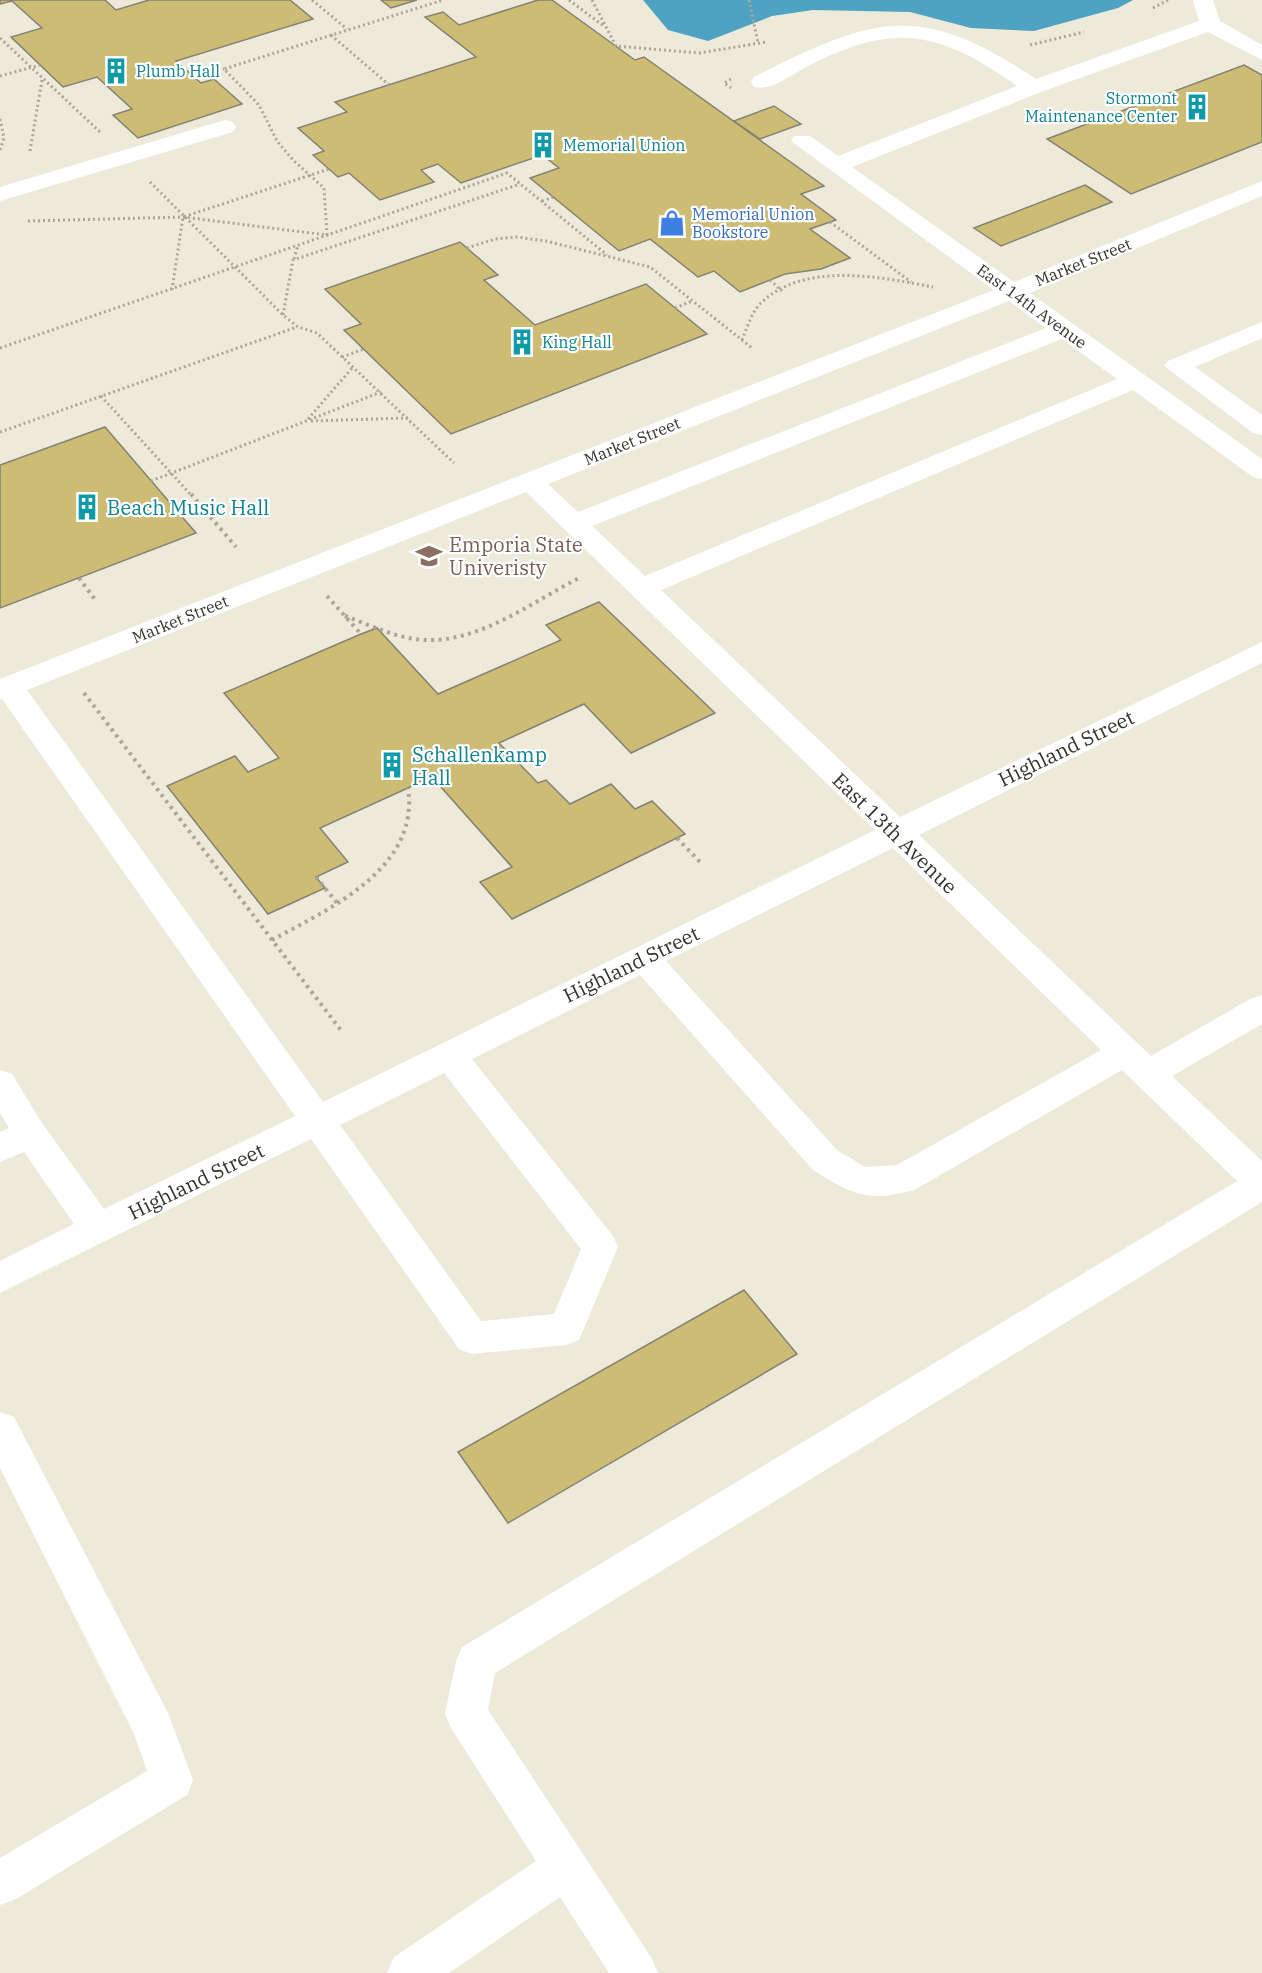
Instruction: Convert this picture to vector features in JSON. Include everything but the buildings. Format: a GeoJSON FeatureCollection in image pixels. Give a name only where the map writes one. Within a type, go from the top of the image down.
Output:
{"type":"FeatureCollection","features":[{"type":"Feature","properties":{"kind":"street"},"geometry":{"type":"LineString","coordinates":[[1203,0],[1210,24],[1262,54]]}},
{"type":"Feature","properties":{"kind":"street"},"geometry":{"type":"LineString","coordinates":[[836,165],[1033,87],[1210,24]]}},
{"type":"Feature","properties":{"kind":"street"},"geometry":{"type":"LineString","coordinates":[[762,81],[825,50],[868,34],[918,31],[972,47],[1033,87]]}},
{"type":"Feature","properties":{"kind":"street"},"geometry":{"type":"LineString","coordinates":[[0,194],[225,127]]}},
{"type":"Feature","properties":{"kind":"street","name":"East 14th Avenue"},"geometry":{"type":"LineString","coordinates":[[802,141],[1262,471]]}},
{"type":"Feature","properties":{"kind":"street","name":"Market Street"},"geometry":{"type":"LineString","coordinates":[[4,689],[1013,291],[1262,188]]}},
{"type":"Feature","properties":{"kind":"street"},"geometry":{"type":"LineString","coordinates":[[1262,328],[1177,366],[1262,427]]}},
{"type":"Feature","properties":{"kind":"street"},"geometry":{"type":"LineString","coordinates":[[574,523],[1065,329]]}},
{"type":"Feature","properties":{"kind":"street"},"geometry":{"type":"LineString","coordinates":[[641,588],[1136,380]]}},
{"type":"Feature","properties":{"kind":"street","name":"East 13th Avenue"},"geometry":{"type":"LineString","coordinates":[[530,482],[1135,1064],[1262,1183]]}},
{"type":"Feature","properties":{"kind":"street","name":"Highland Street"},"geometry":{"type":"LineString","coordinates":[[0,1278],[1262,651]]}},
{"type":"Feature","properties":{"kind":"street"},"geometry":{"type":"LineString","coordinates":[[4,689],[472,1338],[566,1329],[600,1247],[449,1055]]}},
{"type":"Feature","properties":{"kind":"street"},"geometry":{"type":"LineString","coordinates":[[644,958],[825,1160],[860,1182],[903,1179],[1135,1064],[1262,1008]]}},
{"type":"Feature","properties":{"kind":"street"},"geometry":{"type":"LineString","coordinates":[[0,1083],[15,1140],[98,1229]]}},
{"type":"Feature","properties":{"kind":"street"},"geometry":{"type":"LineString","coordinates":[[635,1973],[466,1714],[477,1661],[1262,1183]]}},
{"type":"Feature","properties":{"kind":"street"},"geometry":{"type":"LineString","coordinates":[[0,1429],[153,1727],[172,1780],[0,1883]]}},
{"type":"Feature","properties":{"kind":"street"},"geometry":{"type":"LineString","coordinates":[[410,1973],[566,1867]]}},
{"type":"Feature","properties":{"kind":"path"},"geometry":{"type":"LineString","coordinates":[[312,0],[348,30]]}},
{"type":"Feature","properties":{"kind":"path"},"geometry":{"type":"LineString","coordinates":[[194,77],[443,0]]}},
{"type":"Feature","properties":{"kind":"path"},"geometry":{"type":"LineString","coordinates":[[569,0],[606,27]]}},
{"type":"Feature","properties":{"kind":"path"},"geometry":{"type":"LineString","coordinates":[[592,0],[616,46],[699,52],[758,42]]}},
{"type":"Feature","properties":{"kind":"path"},"geometry":{"type":"LineString","coordinates":[[749,0],[759,50]]}},
{"type":"Feature","properties":{"kind":"path"},"geometry":{"type":"LineString","coordinates":[[331,35],[389,85]]}},
{"type":"Feature","properties":{"kind":"path"},"geometry":{"type":"LineString","coordinates":[[0,38],[127,157],[183,217],[283,315],[298,327],[317,333],[454,463]]}},
{"type":"Feature","properties":{"kind":"path"},"geometry":{"type":"LineString","coordinates":[[0,76],[39,65]]}},
{"type":"Feature","properties":{"kind":"path"},"geometry":{"type":"LineString","coordinates":[[224,69],[259,105],[277,141],[293,160],[324,188],[327,235]]}},
{"type":"Feature","properties":{"kind":"path"},"geometry":{"type":"LineString","coordinates":[[0,119],[4,138],[0,150]]}},
{"type":"Feature","properties":{"kind":"path"},"geometry":{"type":"LineString","coordinates":[[183,217],[329,169]]}},
{"type":"Feature","properties":{"kind":"path"},"geometry":{"type":"LineString","coordinates":[[0,348],[507,173],[607,255]]}},
{"type":"Feature","properties":{"kind":"path"},"geometry":{"type":"LineString","coordinates":[[293,260],[521,184]]}},
{"type":"Feature","properties":{"kind":"path"},"geometry":{"type":"LineString","coordinates":[[541,201],[553,197]]}},
{"type":"Feature","properties":{"kind":"path"},"geometry":{"type":"LineString","coordinates":[[172,290],[183,217]]}},
{"type":"Feature","properties":{"kind":"path"},"geometry":{"type":"LineString","coordinates":[[21,221],[183,217],[327,235]]}},
{"type":"Feature","properties":{"kind":"path"},"geometry":{"type":"LineString","coordinates":[[830,222],[912,283]]}},
{"type":"Feature","properties":{"kind":"path"},"geometry":{"type":"LineString","coordinates":[[466,248],[495,239],[516,237],[546,241],[650,267],[752,348]]}},
{"type":"Feature","properties":{"kind":"path"},"geometry":{"type":"LineString","coordinates":[[283,315],[298,245]]}},
{"type":"Feature","properties":{"kind":"path"},"geometry":{"type":"LineString","coordinates":[[742,340],[751,318],[763,300],[782,291],[839,275],[934,287]]}},
{"type":"Feature","properties":{"kind":"path"},"geometry":{"type":"LineString","coordinates":[[770,280],[782,291]]}},
{"type":"Feature","properties":{"kind":"path"},"geometry":{"type":"LineString","coordinates":[[675,308],[693,301]]}},
{"type":"Feature","properties":{"kind":"path"},"geometry":{"type":"LineString","coordinates":[[0,432],[298,327]]}},
{"type":"Feature","properties":{"kind":"path"},"geometry":{"type":"LineString","coordinates":[[342,357],[364,349]]}},
{"type":"Feature","properties":{"kind":"path"},"geometry":{"type":"LineString","coordinates":[[306,421],[353,367]]}},
{"type":"Feature","properties":{"kind":"path"},"geometry":{"type":"LineString","coordinates":[[151,480],[381,392]]}},
{"type":"Feature","properties":{"kind":"path"},"geometry":{"type":"LineString","coordinates":[[101,396],[173,473],[236,547]]}},
{"type":"Feature","properties":{"kind":"path"},"geometry":{"type":"LineString","coordinates":[[306,421],[408,418]]}},
{"type":"Feature","properties":{"kind":"path"},"geometry":{"type":"LineString","coordinates":[[345,616],[425,640],[464,634],[516,614],[554,590],[581,577]]}},
{"type":"Feature","properties":{"kind":"path"},"geometry":{"type":"LineString","coordinates":[[79,578],[96,601]]}},
{"type":"Feature","properties":{"kind":"path"},"geometry":{"type":"LineString","coordinates":[[324,592],[361,634]]}},
{"type":"Feature","properties":{"kind":"path"},"geometry":{"type":"LineString","coordinates":[[80,687],[343,1033]]}},
{"type":"Feature","properties":{"kind":"path"},"geometry":{"type":"LineString","coordinates":[[273,940],[337,903],[376,875],[397,846],[410,815],[408,788]]}},
{"type":"Feature","properties":{"kind":"path"},"geometry":{"type":"LineString","coordinates":[[677,838],[700,862]]}},
{"type":"Feature","properties":{"kind":"path"},"geometry":{"type":"LineString","coordinates":[[316,877],[337,903]]}},
{"type":"Feature","properties":{"kind":"water"},"geometry":{"type":"Polygon","coordinates":[[[643,0],[1133,0],[1118,8],[1034,31],[971,28],[910,12],[813,10],[772,16],[708,41],[668,30],[643,0]]]}},
{"type":"Feature","properties":{"kind":"place","name":"Plumb Hall"},"geometry":{"type":"Point","coordinates":[116,71]}},
{"type":"Feature","properties":{"kind":"place","name":"Stormont Maintenance Center"},"geometry":{"type":"Point","coordinates":[1197,107]}},
{"type":"Feature","properties":{"kind":"place","name":"Memorial Union"},"geometry":{"type":"Point","coordinates":[543,145]}},
{"type":"Feature","properties":{"kind":"place","name":"Memorial Union Bookstore"},"geometry":{"type":"Point","coordinates":[672,223]}},
{"type":"Feature","properties":{"kind":"place","name":"King Hall"},"geometry":{"type":"Point","coordinates":[522,342]}},
{"type":"Feature","properties":{"kind":"place","name":"Beach Music Hall"},"geometry":{"type":"Point","coordinates":[87,507]}},
{"type":"Feature","properties":{"kind":"place","name":"Emporia State Univeristy"},"geometry":{"type":"Point","coordinates":[429,556]}},
{"type":"Feature","properties":{"kind":"place","name":"Schallenkamp Hall"},"geometry":{"type":"Point","coordinates":[392,765]}}]}
